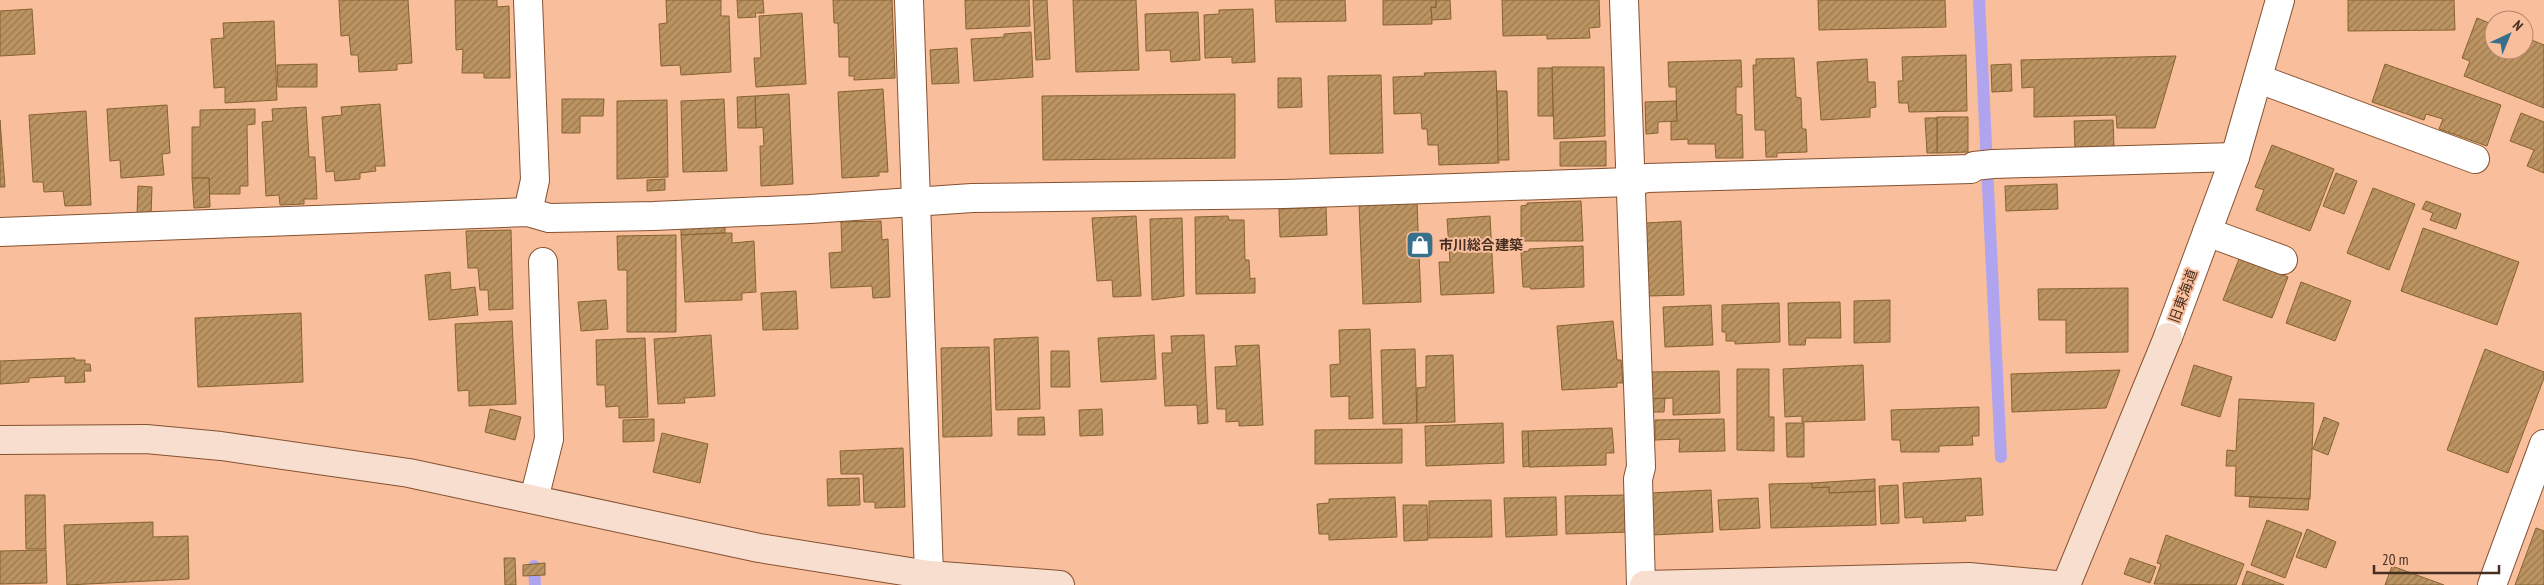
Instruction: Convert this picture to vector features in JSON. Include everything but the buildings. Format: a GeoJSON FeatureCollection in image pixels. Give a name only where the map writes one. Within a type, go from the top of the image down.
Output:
{"type":"FeatureCollection","features":[{"type":"Feature","properties":{"kind":"street"},"geometry":{"type":"LineString","coordinates":[[528,0],[535,180],[528,212]]}},
{"type":"Feature","properties":{"kind":"street"},"geometry":{"type":"LineString","coordinates":[[909,0],[929,575]]}},
{"type":"Feature","properties":{"kind":"street"},"geometry":{"type":"LineString","coordinates":[[1624,0],[1629,182],[1641,467],[1638,479],[1642,585],[1968,577],[2056,585]]}},
{"type":"Feature","properties":{"kind":"street","name":"旧東海道"},"geometry":{"type":"LineString","coordinates":[[2066,585],[2168,338],[2235,157],[2259,79],[2280,0]]}},
{"type":"Feature","properties":{"kind":"street"},"geometry":{"type":"LineString","coordinates":[[2259,79],[2475,159]]}},
{"type":"Feature","properties":{"kind":"street"},"geometry":{"type":"LineString","coordinates":[[0,232],[528,212],[548,218],[654,216],[810,209],[972,198],[1284,194],[1629,182],[1647,178],[1971,169],[1984,165],[2235,157]]}},
{"type":"Feature","properties":{"kind":"street"},"geometry":{"type":"LineString","coordinates":[[2207,232],[2283,260]]}},
{"type":"Feature","properties":{"kind":"street"},"geometry":{"type":"LineString","coordinates":[[534,499],[550,439],[543,262]]}},
{"type":"Feature","properties":{"kind":"street"},"geometry":{"type":"LineString","coordinates":[[0,440],[146,440],[221,446],[409,473],[759,548],[929,575],[1060,585]]}},
{"type":"Feature","properties":{"kind":"street"},"geometry":{"type":"LineString","coordinates":[[2492,585],[2544,444]]}},
{"type":"Feature","properties":{"kind":"waterway"},"geometry":{"type":"LineString","coordinates":[[1979,0],[2001,457]]}},
{"type":"Feature","properties":{"kind":"waterway"},"geometry":{"type":"LineString","coordinates":[[534,566],[535,585]]}},
{"type":"Feature","properties":{"kind":"place","name":"市川総合建築"},"geometry":{"type":"Point","coordinates":[1420,245]}}]}
